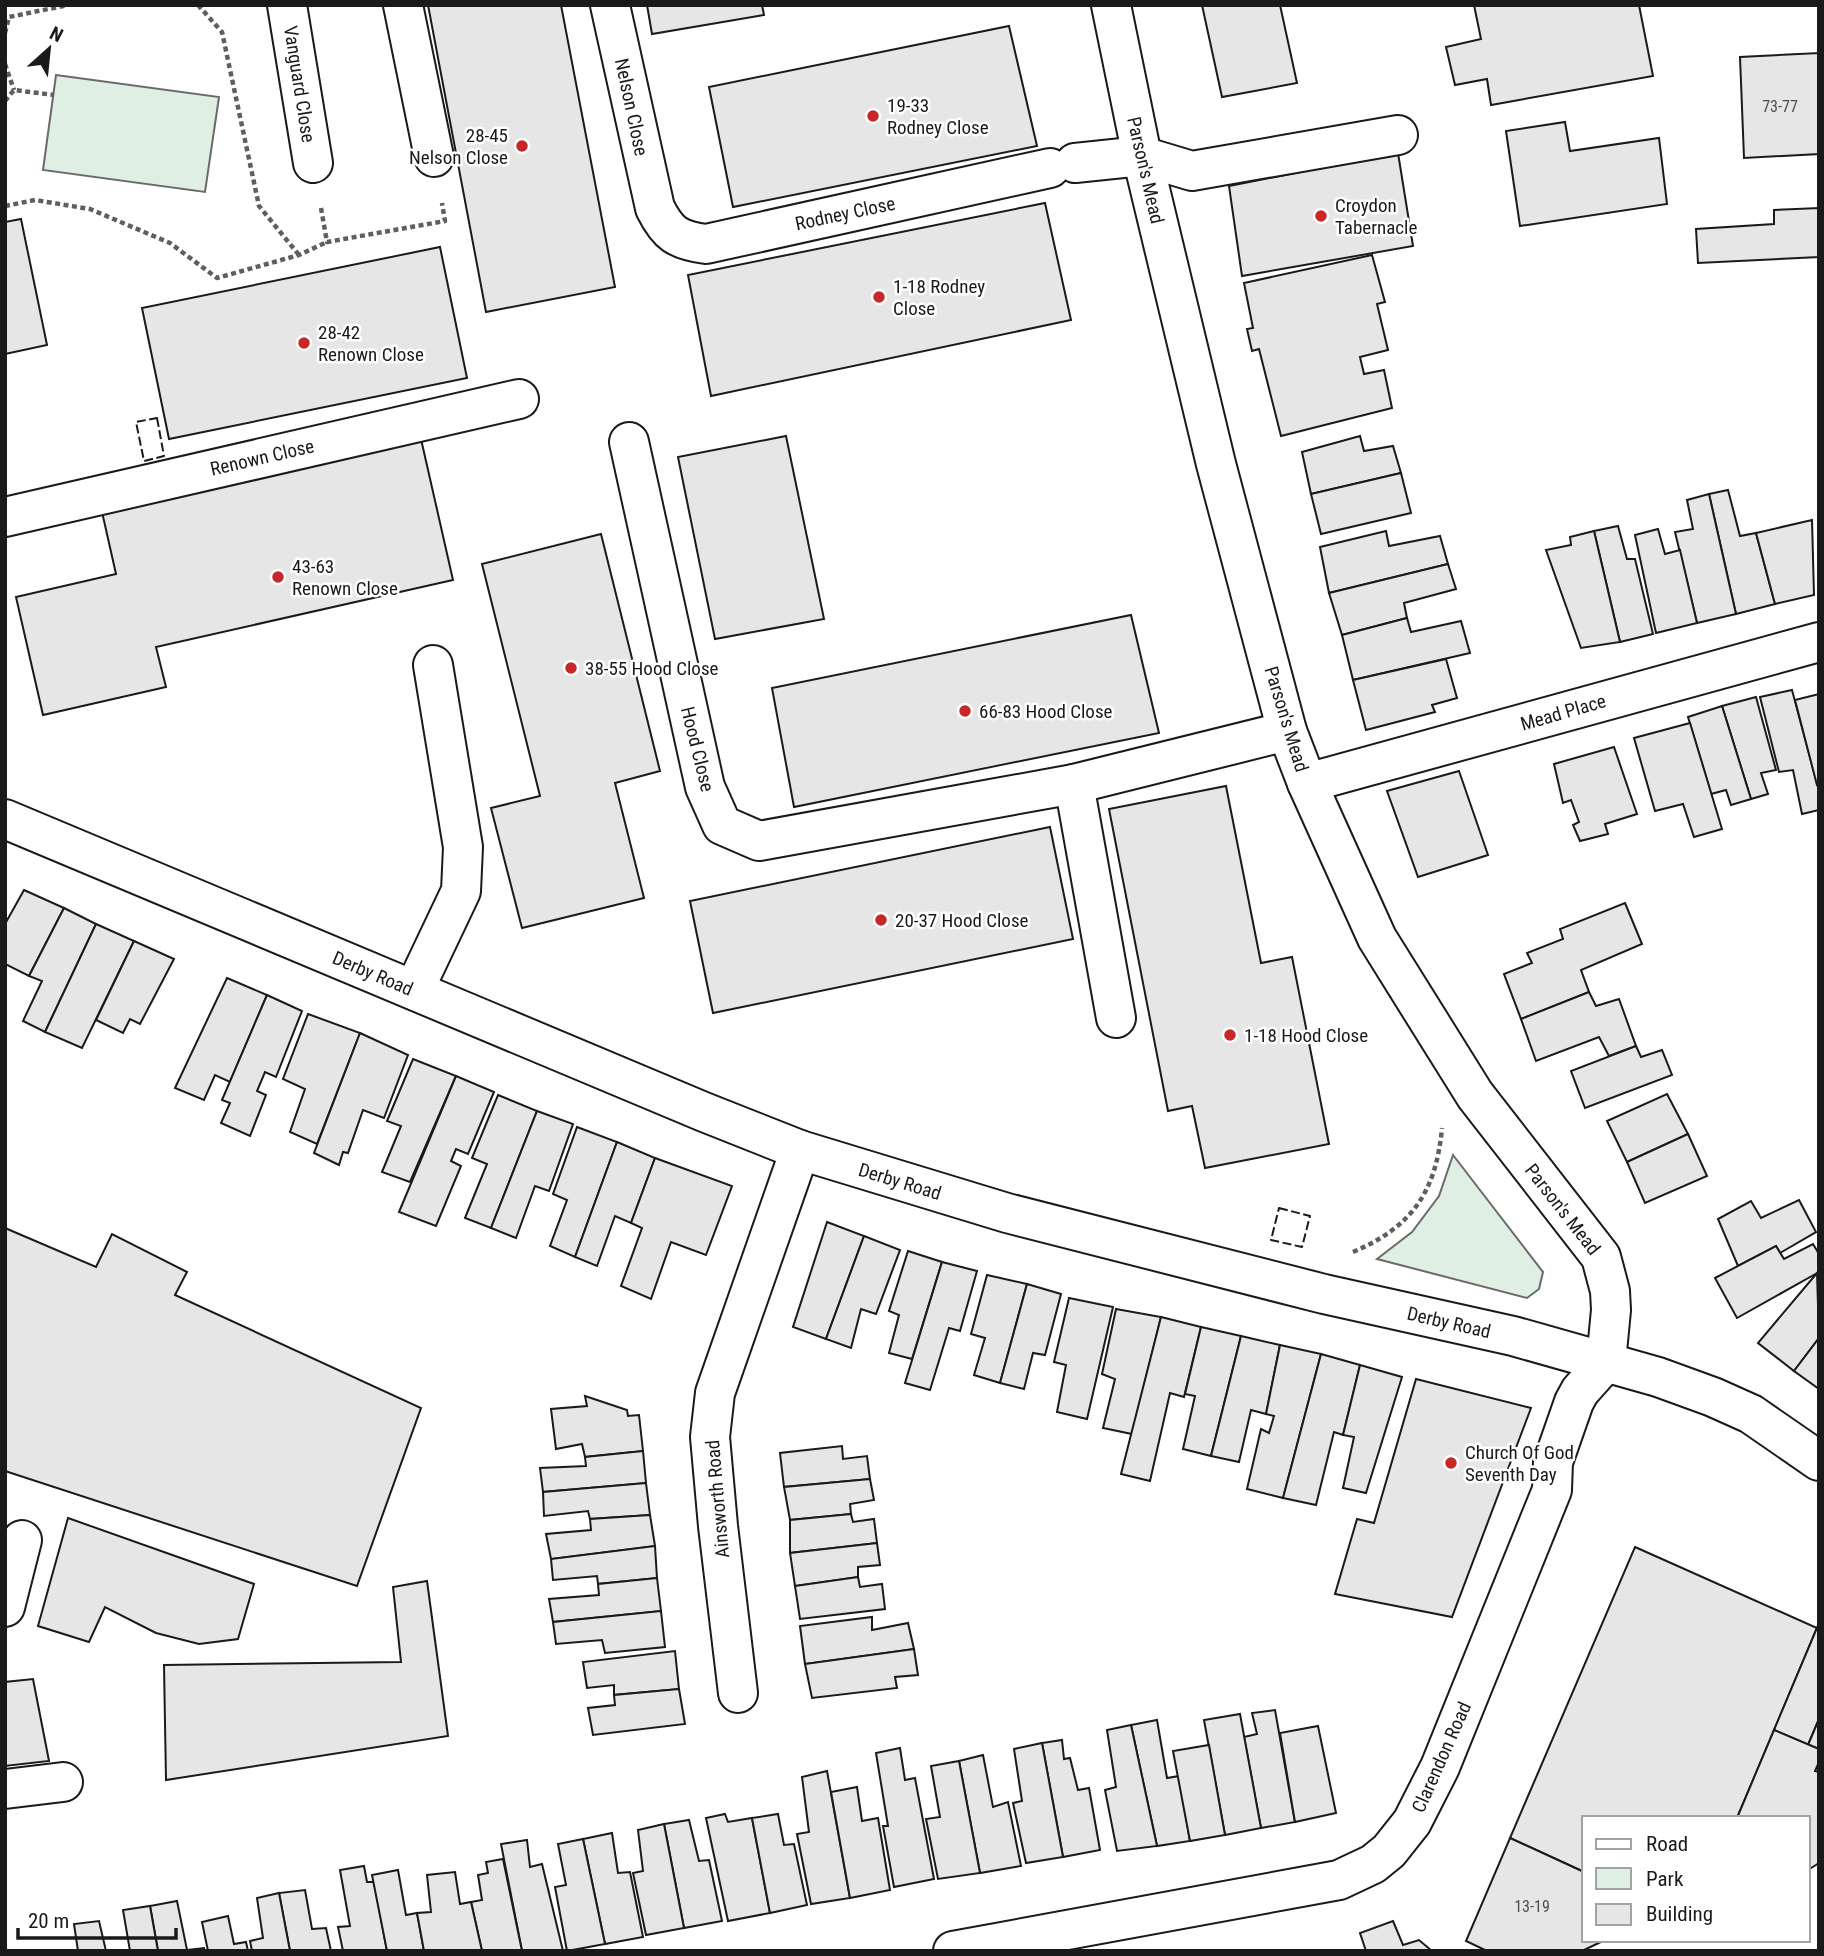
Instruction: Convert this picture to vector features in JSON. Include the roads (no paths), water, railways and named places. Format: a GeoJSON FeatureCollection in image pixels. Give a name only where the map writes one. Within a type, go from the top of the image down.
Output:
{"type":"FeatureCollection","features":[{"type":"Feature","properties":{"kind":"street","name":"Vanguard Close"},"geometry":{"type":"LineString","coordinates":[[287,5],[313,163]]}},
{"type":"Feature","properties":{"kind":"street"},"geometry":{"type":"LineString","coordinates":[[403,5],[434,157]]}},
{"type":"Feature","properties":{"kind":"street","name":"Nelson Close"},"geometry":{"type":"LineString","coordinates":[[610,5],[655,208]]}},
{"type":"Feature","properties":{"kind":"street","name":"Parson's Mead"},"geometry":{"type":"LineString","coordinates":[[1111,5],[1142,156],[1216,464],[1287,731],[1307,783],[1377,938],[1475,1095],[1601,1257],[1610,1291],[1611,1310],[1606,1362]]}},
{"type":"Feature","properties":{"kind":"street"},"geometry":{"type":"LineString","coordinates":[[1142,156],[1192,171],[1398,135]]}},
{"type":"Feature","properties":{"kind":"street","name":"Rodney Close"},"geometry":{"type":"LineString","coordinates":[[655,208],[665,227],[684,241],[706,244],[1062,165],[1142,156]]}},
{"type":"Feature","properties":{"kind":"street","name":"Renown Close"},"geometry":{"type":"LineString","coordinates":[[5,517],[519,399]]}},
{"type":"Feature","properties":{"kind":"street","name":"Hood Close"},"geometry":{"type":"LineString","coordinates":[[629,442],[705,787],[722,825],[760,841],[1074,784],[1287,731]]}},
{"type":"Feature","properties":{"kind":"street","name":"Mead Place"},"geometry":{"type":"LineString","coordinates":[[1307,783],[1819,642]]}},
{"type":"Feature","properties":{"kind":"street"},"geometry":{"type":"LineString","coordinates":[[414,990],[461,891],[463,847],[433,665]]}},
{"type":"Feature","properties":{"kind":"street"},"geometry":{"type":"LineString","coordinates":[[1074,784],[1116,1018]]}},
{"type":"Feature","properties":{"kind":"street","name":"Derby Road"},"geometry":{"type":"LineString","coordinates":[[5,819],[800,1150],[1006,1213],[1324,1294],[1513,1336],[1658,1377],[1751,1414],[1819,1461]]}},
{"type":"Feature","properties":{"kind":"street","name":"Ainsworth Road"},"geometry":{"type":"LineString","coordinates":[[738,1693],[718,1526],[711,1426],[715,1393],[800,1150]]}},
{"type":"Feature","properties":{"kind":"street","name":"Clarendon Road"},"geometry":{"type":"LineString","coordinates":[[953,1951],[1339,1880],[1373,1864],[1389,1850],[1412,1822],[1440,1766],[1552,1490],[1553,1462],[1574,1402],[1580,1391],[1606,1362]]}},
{"type":"Feature","properties":{"kind":"street"},"geometry":{"type":"LineString","coordinates":[[5,1607],[22,1540]]}},
{"type":"Feature","properties":{"kind":"street"},"geometry":{"type":"LineString","coordinates":[[5,1789],[63,1782]]}},
{"type":"Feature","properties":{"kind":"place","name":"19-33 Rodney Close"},"geometry":{"type":"Point","coordinates":[873,116]}},
{"type":"Feature","properties":{"kind":"place","name":"28-45 Nelson Close"},"geometry":{"type":"Point","coordinates":[522,146]}},
{"type":"Feature","properties":{"kind":"place","name":"Croydon Tabernacle"},"geometry":{"type":"Point","coordinates":[1321,216]}},
{"type":"Feature","properties":{"kind":"place","name":"1-18 Rodney Close"},"geometry":{"type":"Point","coordinates":[879,297]}},
{"type":"Feature","properties":{"kind":"place","name":"28-42 Renown Close"},"geometry":{"type":"Point","coordinates":[304,343]}},
{"type":"Feature","properties":{"kind":"place","name":"43-63 Renown Close"},"geometry":{"type":"Point","coordinates":[278,577]}},
{"type":"Feature","properties":{"kind":"place","name":"38-55 Hood Close"},"geometry":{"type":"Point","coordinates":[571,668]}},
{"type":"Feature","properties":{"kind":"place","name":"66-83 Hood Close"},"geometry":{"type":"Point","coordinates":[965,711]}},
{"type":"Feature","properties":{"kind":"place","name":"20-37 Hood Close"},"geometry":{"type":"Point","coordinates":[881,920]}},
{"type":"Feature","properties":{"kind":"place","name":"1-18 Hood Close"},"geometry":{"type":"Point","coordinates":[1230,1035]}},
{"type":"Feature","properties":{"kind":"place","name":"Church Of God Seventh Day"},"geometry":{"type":"Point","coordinates":[1451,1463]}}]}
